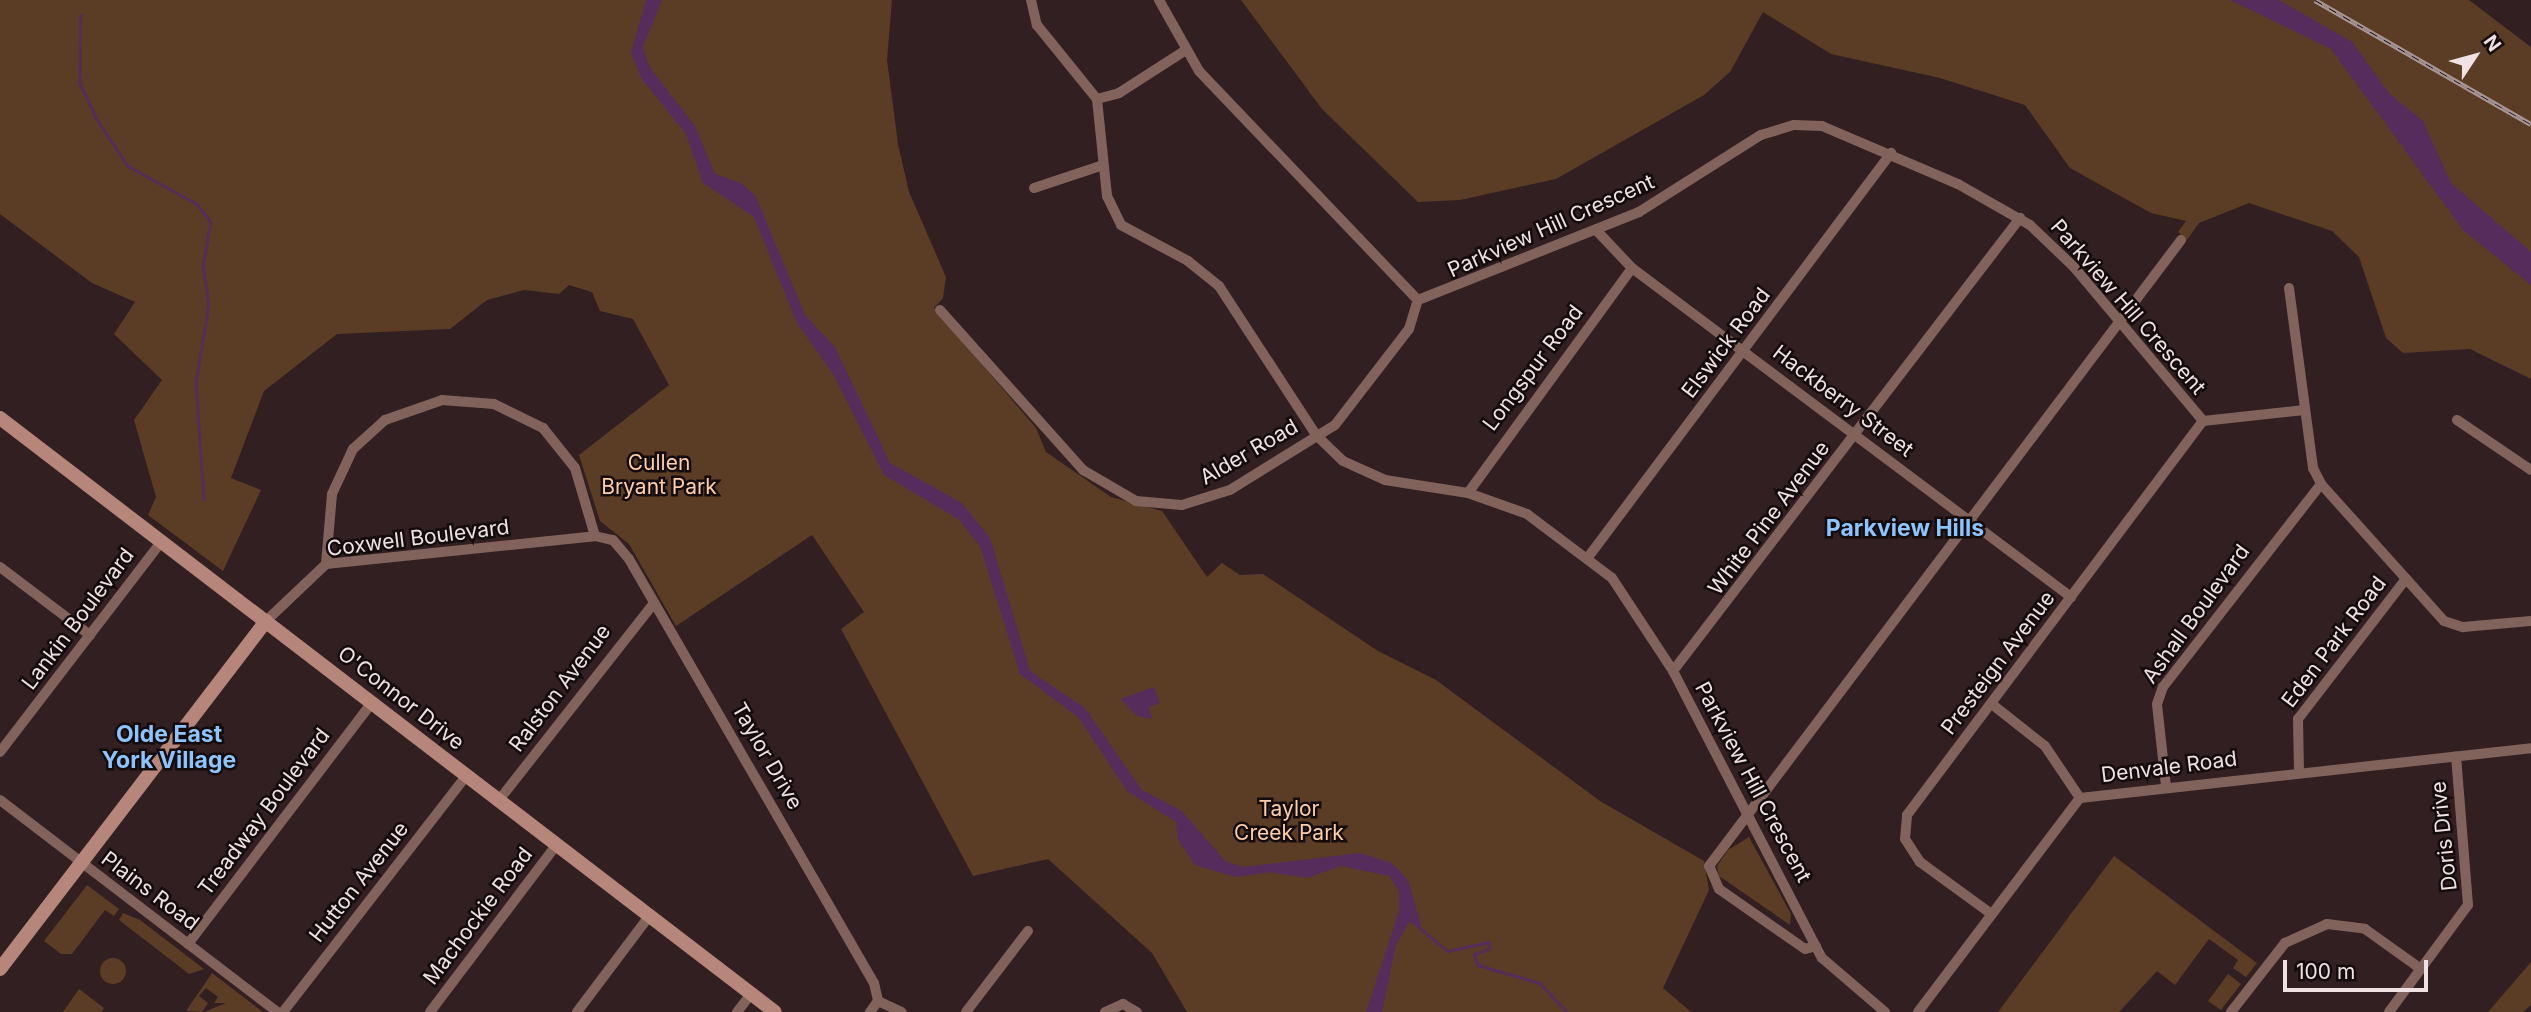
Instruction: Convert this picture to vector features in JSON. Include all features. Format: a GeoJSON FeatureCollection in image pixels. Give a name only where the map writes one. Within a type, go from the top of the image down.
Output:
{"type":"FeatureCollection","features":[{"type":"Feature","properties":{"kind":"main road","name":"O'Connor Drive"},"geometry":{"type":"LineString","coordinates":[[2,422],[775,1012]]}},
{"type":"Feature","properties":{"kind":"main road"},"geometry":{"type":"LineString","coordinates":[[0,969],[266,621]]}},
{"type":"Feature","properties":{"kind":"street"},"geometry":{"type":"LineString","coordinates":[[1031,0],[1037,25],[1097,99],[1119,93],[1186,50]]}},
{"type":"Feature","properties":{"kind":"street"},"geometry":{"type":"LineString","coordinates":[[1159,0],[1186,50],[1398,286],[1418,300]]}},
{"type":"Feature","properties":{"kind":"street","name":"Parkview Hill Crescent"},"geometry":{"type":"LineString","coordinates":[[1097,99],[1110,208],[1121,225],[1188,261],[1219,286],[1316,435],[1343,461],[1385,480],[1468,493],[1527,514],[1589,556],[1632,602],[1673,671],[1816,946],[1834,973],[1885,1012]]}},
{"type":"Feature","properties":{"kind":"street","name":"Parkview Hill Crescent"},"geometry":{"type":"LineString","coordinates":[[1418,300],[1597,231],[1661,200],[1777,129],[1834,128],[1891,153],[2020,218],[2063,255],[2203,421],[2304,410]]}},
{"type":"Feature","properties":{"kind":"street","name":"Elswick Road"},"geometry":{"type":"LineString","coordinates":[[1589,556],[1891,153]]}},
{"type":"Feature","properties":{"kind":"street"},"geometry":{"type":"LineString","coordinates":[[1034,188],[1103,165]]}},
{"type":"Feature","properties":{"kind":"street","name":"White Pine Avenue"},"geometry":{"type":"LineString","coordinates":[[1673,671],[2020,218]]}},
{"type":"Feature","properties":{"kind":"street","name":"Hackberry Street"},"geometry":{"type":"LineString","coordinates":[[1597,231],[1632,268],[2071,597]]}},
{"type":"Feature","properties":{"kind":"street"},"geometry":{"type":"LineString","coordinates":[[1816,946],[1805,949],[1719,889],[1709,874],[1712,859],[2181,240]]}},
{"type":"Feature","properties":{"kind":"street","name":"Longspur Road"},"geometry":{"type":"LineString","coordinates":[[1468,493],[1632,268]]}},
{"type":"Feature","properties":{"kind":"street"},"geometry":{"type":"LineString","coordinates":[[2289,288],[2304,410],[2321,484],[2406,579],[2454,626],[2531,621]]}},
{"type":"Feature","properties":{"kind":"street","name":"Alder Road"},"geometry":{"type":"LineString","coordinates":[[940,310],[1083,470],[1136,501],[1204,501],[1335,425],[1409,329],[1418,300]]}},
{"type":"Feature","properties":{"kind":"street"},"geometry":{"type":"LineString","coordinates":[[326,564],[332,494],[352,449],[385,420],[442,400],[494,404],[543,428],[575,468],[595,536]]}},
{"type":"Feature","properties":{"kind":"street","name":"Presteign Avenue"},"geometry":{"type":"LineString","coordinates":[[1990,914],[1920,862],[1905,839],[1904,825],[2203,421]]}},
{"type":"Feature","properties":{"kind":"street"},"geometry":{"type":"LineString","coordinates":[[2457,421],[2531,470]]}},
{"type":"Feature","properties":{"kind":"street","name":"Ashall Boulevard"},"geometry":{"type":"LineString","coordinates":[[2166,786],[2157,704],[2163,687],[2321,484]]}},
{"type":"Feature","properties":{"kind":"street","name":"Coxwell Boulevard"},"geometry":{"type":"LineString","coordinates":[[266,621],[326,564],[595,536]]}},
{"type":"Feature","properties":{"kind":"street","name":"Taylor Drive"},"geometry":{"type":"LineString","coordinates":[[595,536],[622,548],[867,971],[878,1001]]}},
{"type":"Feature","properties":{"kind":"street","name":"Lankin Boulevard"},"geometry":{"type":"LineString","coordinates":[[0,752],[160,542]]}},
{"type":"Feature","properties":{"kind":"street"},"geometry":{"type":"LineString","coordinates":[[0,567],[90,635]]}},
{"type":"Feature","properties":{"kind":"street","name":"Eden Park Road"},"geometry":{"type":"LineString","coordinates":[[2298,771],[2298,719],[2406,579]]}},
{"type":"Feature","properties":{"kind":"street","name":"Ralston Avenue"},"geometry":{"type":"LineString","coordinates":[[499,800],[654,603]]}},
{"type":"Feature","properties":{"kind":"street","name":"Treadway Boulevard"},"geometry":{"type":"LineString","coordinates":[[188,944],[370,705]]}},
{"type":"Feature","properties":{"kind":"street"},"geometry":{"type":"LineString","coordinates":[[1993,705],[2045,746],[2080,798]]}},
{"type":"Feature","properties":{"kind":"street","name":"Denvale Road"},"geometry":{"type":"LineString","coordinates":[[1918,1012],[2080,798],[2298,771],[2531,748]]}},
{"type":"Feature","properties":{"kind":"street","name":"Doris Drive"},"geometry":{"type":"LineString","coordinates":[[2389,1012],[2470,899],[2456,756]]}},
{"type":"Feature","properties":{"kind":"street","name":"Hutton Avenue"},"geometry":{"type":"LineString","coordinates":[[283,1012],[467,775]]}},
{"type":"Feature","properties":{"kind":"street","name":"Plains Road"},"geometry":{"type":"LineString","coordinates":[[0,800],[277,1012]]}},
{"type":"Feature","properties":{"kind":"street","name":"Machockie Road"},"geometry":{"type":"LineString","coordinates":[[430,1012],[557,844]]}},
{"type":"Feature","properties":{"kind":"street"},"geometry":{"type":"LineString","coordinates":[[577,1012],[649,915]]}},
{"type":"Feature","properties":{"kind":"street"},"geometry":{"type":"LineString","coordinates":[[2231,1012],[2285,943],[2327,924],[2365,929],[2421,969]]}},
{"type":"Feature","properties":{"kind":"street"},"geometry":{"type":"LineString","coordinates":[[966,1012],[1028,931]]}},
{"type":"Feature","properties":{"kind":"street"},"geometry":{"type":"LineString","coordinates":[[737,1012],[751,994]]}},
{"type":"Feature","properties":{"kind":"street"},"geometry":{"type":"LineString","coordinates":[[870,1012],[878,1001],[902,1012]]}},
{"type":"Feature","properties":{"kind":"street"},"geometry":{"type":"LineString","coordinates":[[1105,1012],[1122,1004],[1137,1012]]}},
{"type":"Feature","properties":{"kind":"green space","name":"Taylor Creek Park"},"geometry":{"type":"Polygon","coordinates":[[[0,0],[892,0],[887,60],[898,144],[909,192],[946,277],[943,298],[934,308],[1036,428],[1046,452],[1111,497],[1162,511],[1207,577],[1222,563],[1240,575],[1263,574],[1378,651],[1436,680],[1600,801],[1704,861],[1709,890],[1663,988],[1691,1012],[1187,1012],[1152,953],[1048,859],[973,876],[841,629],[864,612],[812,535],[676,626],[629,544],[600,521],[579,455],[669,385],[633,319],[600,311],[592,292],[569,285],[559,294],[524,290],[487,300],[450,329],[337,334],[264,391],[231,478],[261,490],[223,571],[148,515],[156,497],[134,420],[162,380],[114,334],[135,302],[92,283],[0,214],[0,0]]]}},
{"type":"Feature","properties":{"kind":"green space"},"geometry":{"type":"Polygon","coordinates":[[[1241,0],[2469,0],[2531,47],[2531,379],[2470,349],[2403,353],[2386,338],[2359,257],[2332,231],[2249,203],[2199,223],[2187,240],[2178,232],[2186,221],[2151,213],[2070,168],[2025,105],[1940,78],[1831,54],[1763,12],[1730,72],[1704,95],[1556,179],[1460,200],[1418,202],[1322,109],[1241,0]]]}},
{"type":"Feature","properties":{"kind":"green space"},"geometry":{"type":"Polygon","coordinates":[[[1749,837],[1791,914],[1790,925],[1719,876],[1717,866],[1728,850],[1749,837]]]}},
{"type":"Feature","properties":{"kind":"green space"},"geometry":{"type":"Polygon","coordinates":[[[2114,856],[2257,963],[2246,977],[2233,968],[2238,960],[2209,939],[2175,985],[2157,971],[2119,1012],[1998,1012],[2114,856]]]}},
{"type":"Feature","properties":{"kind":"green space"},"geometry":{"type":"Polygon","coordinates":[[[87,885],[119,909],[114,916],[105,910],[72,954],[61,954],[44,941],[87,885]]]}},
{"type":"Feature","properties":{"kind":"green space"},"geometry":{"type":"Polygon","coordinates":[[[123,913],[140,920],[204,969],[189,974],[119,920],[123,913]]]}},
{"type":"Feature","properties":{"kind":"green space"},"geometry":{"type":"Polygon","coordinates":[[[113,958],[123,961],[126,971],[123,981],[113,984],[103,981],[100,971],[103,961],[113,958]]]}},
{"type":"Feature","properties":{"kind":"green space"},"geometry":{"type":"Polygon","coordinates":[[[2531,962],[2531,1005],[2523,1012],[2488,1012],[2531,962]]]}},
{"type":"Feature","properties":{"kind":"green space"},"geometry":{"type":"Polygon","coordinates":[[[212,973],[263,1012],[204,1012],[226,1003],[214,1003],[218,997],[206,988],[199,996],[208,1003],[202,1012],[186,1011],[212,973]]]}},
{"type":"Feature","properties":{"kind":"green space"},"geometry":{"type":"Polygon","coordinates":[[[2228,974],[2241,984],[2221,1010],[2208,1001],[2228,974]]]}},
{"type":"Feature","properties":{"kind":"green space"},"geometry":{"type":"Polygon","coordinates":[[[79,989],[104,1008],[102,1012],[63,1012],[79,989]]]}},
{"type":"Feature","properties":{"kind":"shaded area"},"geometry":{"type":"Polygon","coordinates":[[[646,0],[662,0],[643,47],[649,66],[695,126],[715,174],[741,183],[756,197],[805,315],[835,347],[890,463],[962,503],[990,538],[1030,671],[1085,708],[1142,790],[1182,811],[1225,861],[1244,867],[1360,853],[1392,863],[1408,880],[1421,925],[1419,929],[1409,922],[1396,945],[1382,1012],[1366,1012],[1399,911],[1399,891],[1389,876],[1341,866],[1307,878],[1270,872],[1236,877],[1195,865],[1178,840],[1176,822],[1127,791],[1079,718],[1020,674],[980,546],[958,519],[884,475],[833,374],[797,323],[754,217],[703,183],[686,134],[641,78],[631,52],[646,0]]]}},
{"type":"Feature","properties":{"kind":"shaded area"},"geometry":{"type":"Polygon","coordinates":[[[2230,0],[2279,0],[2352,42],[2390,94],[2423,121],[2451,183],[2531,252],[2531,285],[2463,230],[2331,49],[2230,0]]]}},
{"type":"Feature","properties":{"kind":"shaded area"},"geometry":{"type":"Polygon","coordinates":[[[1154,687],[1160,703],[1149,707],[1152,719],[1137,716],[1120,699],[1154,687]]]}},
{"type":"Feature","properties":{"kind":"waterway"},"geometry":{"type":"LineString","coordinates":[[81,15],[80,83],[96,118],[128,166],[197,204],[211,222],[203,266],[209,305],[196,382],[204,500]]}},
{"type":"Feature","properties":{"kind":"waterway"},"geometry":{"type":"LineString","coordinates":[[1419,927],[1448,951],[1489,942],[1489,949],[1474,955],[1478,965],[1540,983],[1567,1012]]}},
{"type":"Feature","properties":{"kind":"railway"},"geometry":{"type":"LineString","coordinates":[[2315,0],[2531,124]]}},
{"type":"Feature","properties":{"kind":"district","name":"Parkview Hills"},"geometry":{"type":"Point","coordinates":[1905,528]}},
{"type":"Feature","properties":{"kind":"district","name":"Olde East York Village"},"geometry":{"type":"Point","coordinates":[169,747]}},
{"type":"Feature","properties":{"kind":"park label","name":"Cullen Bryant Park"},"geometry":{"type":"Point","coordinates":[659,475]}}]}
